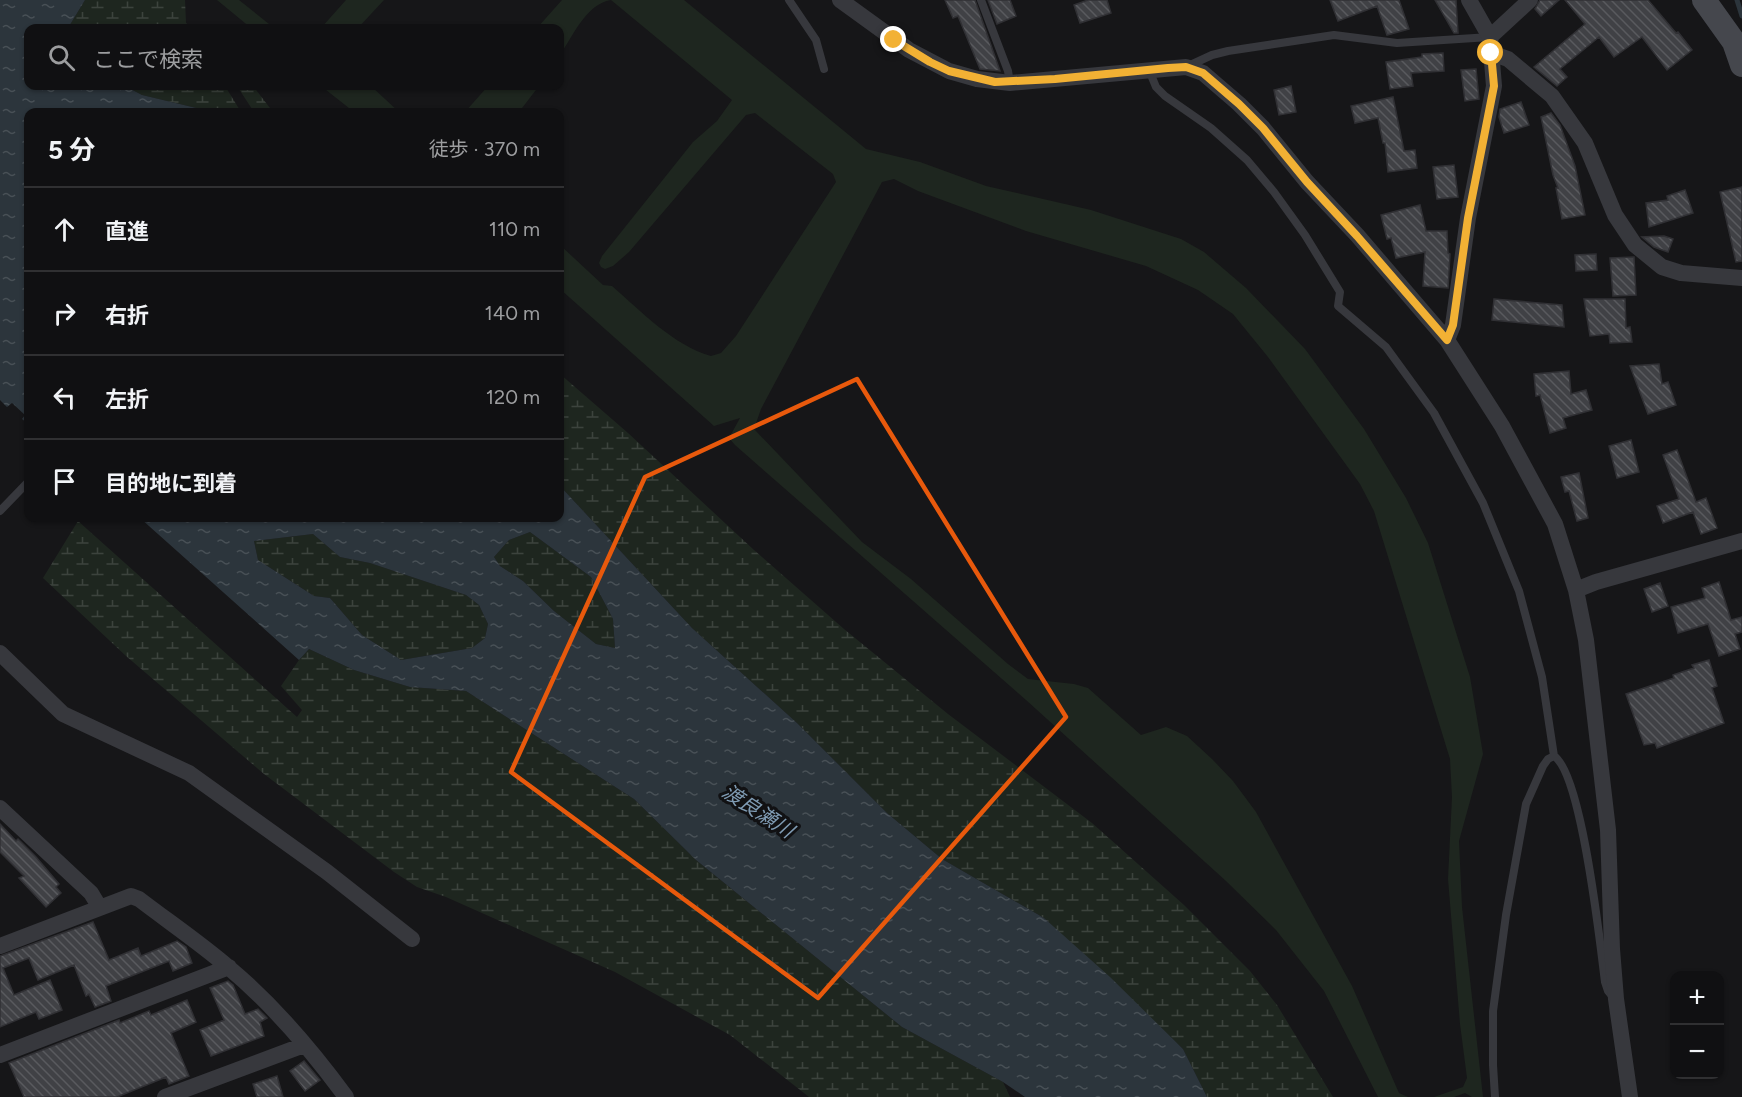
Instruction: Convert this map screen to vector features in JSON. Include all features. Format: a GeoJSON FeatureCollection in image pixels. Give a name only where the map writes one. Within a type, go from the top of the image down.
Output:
{"type":"FeatureCollection","features":[{"type":"Feature","properties":{"kind":"street"},"geometry":{"type":"LineString","coordinates":[[840,0],[894,40],[930,62],[949,71],[977,79],[1010,82],[1186,67],[1203,73],[1263,128],[1307,182],[1447,340],[1502,426],[1555,524],[1576,590],[1586,640],[1608,830],[1616,999],[1630,1097]]}},
{"type":"Feature","properties":{"kind":"street"},"geometry":{"type":"LineString","coordinates":[[1447,340],[1453,325],[1468,218],[1494,86],[1490,45],[1469,0]]}},
{"type":"Feature","properties":{"kind":"street"},"geometry":{"type":"LineString","coordinates":[[1490,45],[1530,0]]}},
{"type":"Feature","properties":{"kind":"street"},"geometry":{"type":"LineString","coordinates":[[1704,0],[1734,42],[1742,65]]}},
{"type":"Feature","properties":{"kind":"street"},"geometry":{"type":"LineString","coordinates":[[1490,45],[1552,96],[1585,143],[1615,215],[1635,245],[1662,267],[1681,273],[1742,278]]}},
{"type":"Feature","properties":{"kind":"street"},"geometry":{"type":"LineString","coordinates":[[1576,590],[1596,582],[1742,541]]}},
{"type":"Feature","properties":{"kind":"street"},"geometry":{"type":"LineString","coordinates":[[0,652],[63,714],[189,773],[327,872],[412,939]]}},
{"type":"Feature","properties":{"kind":"street"},"geometry":{"type":"LineString","coordinates":[[0,808],[91,893],[100,908]]}},
{"type":"Feature","properties":{"kind":"street"},"geometry":{"type":"LineString","coordinates":[[0,946],[131,896],[139,899],[229,967],[304,1045],[346,1097]]}},
{"type":"Feature","properties":{"kind":"street"},"geometry":{"type":"LineString","coordinates":[[0,1055],[229,967]]}},
{"type":"Feature","properties":{"kind":"street"},"geometry":{"type":"LineString","coordinates":[[165,1097],[191,1093],[304,1045]]}},
{"type":"Feature","properties":{"kind":"lane"},"geometry":{"type":"LineString","coordinates":[[789,0],[816,40],[824,69]]}},
{"type":"Feature","properties":{"kind":"lane"},"geometry":{"type":"LineString","coordinates":[[981,0],[1010,82]]}},
{"type":"Feature","properties":{"kind":"lane"},"geometry":{"type":"LineString","coordinates":[[1186,67],[1212,55],[1228,51],[1334,35],[1397,43],[1490,45]]}},
{"type":"Feature","properties":{"kind":"lane"},"geometry":{"type":"LineString","coordinates":[[1149,70],[1156,87],[1165,96],[1211,128],[1247,160],[1274,192],[1305,235],[1340,292],[1338,306],[1386,348],[1434,413],[1483,503],[1519,591],[1542,676],[1554,756]]}},
{"type":"Feature","properties":{"kind":"lane"},"geometry":{"type":"LineString","coordinates":[[0,511],[24,486]]}},
{"type":"Feature","properties":{"kind":"lane"},"geometry":{"type":"LineString","coordinates":[[1554,756],[1560,759],[1571,785],[1588,859],[1605,982],[1608,991],[1616,999]]}},
{"type":"Feature","properties":{"kind":"lane"},"geometry":{"type":"LineString","coordinates":[[1495,1097],[1494,1011],[1506,915],[1526,804],[1543,766],[1548,759],[1554,756]]}},
{"type":"Feature","properties":{"kind":"highlighted area"},"geometry":{"type":"Polygon","coordinates":[[[857,379],[1066,717],[818,998],[511,772],[645,477],[857,379]]]}},
{"type":"Feature","properties":{"kind":"green space"},"geometry":{"type":"Polygon","coordinates":[[[85,0],[185,0],[187,24],[70,24],[85,0]]]}},
{"type":"Feature","properties":{"kind":"green space"},"geometry":{"type":"Polygon","coordinates":[[[217,0],[239,0],[269,24],[246,24],[217,0]]]}},
{"type":"Feature","properties":{"kind":"green space"},"geometry":{"type":"Polygon","coordinates":[[[346,0],[384,0],[362,24],[325,24],[346,0]]]}},
{"type":"Feature","properties":{"kind":"green space"},"geometry":{"type":"Polygon","coordinates":[[[562,0],[611,0],[602,3],[587,14],[564,48],[564,24],[541,24],[562,0]]]}},
{"type":"Feature","properties":{"kind":"green space"},"geometry":{"type":"Polygon","coordinates":[[[611,0],[684,0],[866,149],[920,162],[986,186],[1091,210],[1181,239],[1204,252],[1246,288],[1305,349],[1364,429],[1406,498],[1428,543],[1470,677],[1483,754],[1459,841],[1462,907],[1483,1097],[1472,1097],[1465,1093],[1454,1097],[1434,1097],[1463,1087],[1467,1078],[1460,1024],[1448,879],[1452,797],[1450,759],[1374,511],[1360,484],[1268,357],[1233,314],[1198,290],[1146,266],[1026,231],[918,191],[894,179],[882,182],[761,409],[754,429],[862,542],[911,579],[1028,679],[1074,684],[1088,688],[1141,735],[1166,727],[1187,736],[1212,759],[1233,781],[1256,812],[1352,986],[1399,1093],[1408,1097],[1378,1097],[1324,991],[1276,930],[1226,881],[1026,700],[735,445],[729,438],[740,418],[714,426],[564,293],[564,249],[603,285],[612,286],[646,317],[671,336],[697,351],[711,356],[721,353],[736,336],[836,182],[833,174],[755,113],[746,115],[629,252],[613,266],[605,269],[599,263],[602,256],[693,142],[717,121],[732,100],[611,0]]]}},
{"type":"Feature","properties":{"kind":"green space"},"geometry":{"type":"Polygon","coordinates":[[[133,90],[227,90],[239,108],[196,108],[142,95],[133,90]]]}},
{"type":"Feature","properties":{"kind":"green space"},"geometry":{"type":"Polygon","coordinates":[[[240,90],[256,90],[270,108],[251,108],[240,90]]]}},
{"type":"Feature","properties":{"kind":"green space"},"geometry":{"type":"Polygon","coordinates":[[[326,90],[375,90],[395,108],[349,108],[326,90]]]}},
{"type":"Feature","properties":{"kind":"green space"},"geometry":{"type":"Polygon","coordinates":[[[484,90],[536,90],[522,108],[469,108],[484,90]]]}},
{"type":"Feature","properties":{"kind":"green space"},"geometry":{"type":"Polygon","coordinates":[[[564,377],[844,629],[948,714],[1092,823],[1184,905],[1250,971],[1277,1005],[1333,1097],[1207,1097],[1183,1049],[1044,918],[942,859],[887,813],[797,723],[692,628],[564,490],[564,377]]]}},
{"type":"Feature","properties":{"kind":"green space"},"geometry":{"type":"Polygon","coordinates":[[[79,522],[297,717],[302,710],[281,686],[309,649],[354,670],[410,687],[466,691],[634,799],[696,860],[902,1027],[1003,1082],[1010,1097],[809,1097],[730,1035],[615,972],[446,897],[417,887],[264,774],[126,656],[43,578],[79,522]]]}},
{"type":"Feature","properties":{"kind":"green space"},"geometry":{"type":"Polygon","coordinates":[[[530,532],[591,577],[613,619],[615,648],[596,644],[554,611],[523,581],[500,566],[494,557],[509,540],[530,532]]]}},
{"type":"Feature","properties":{"kind":"green space"},"geometry":{"type":"Polygon","coordinates":[[[313,534],[340,557],[370,563],[466,595],[479,605],[488,624],[485,638],[472,648],[401,660],[362,635],[330,598],[314,596],[258,560],[254,541],[313,534]]]}},
{"type":"Feature","properties":{"kind":"water"},"geometry":{"type":"Polygon","coordinates":[[[0,0],[85,0],[70,24],[24,24],[24,90],[133,90],[142,95],[196,108],[24,108],[24,414],[12,403],[7,407],[0,400],[0,0]]]}},
{"type":"Feature","properties":{"kind":"water","name":"渡良瀬川"},"geometry":{"type":"Polygon","coordinates":[[[564,490],[692,628],[797,723],[887,813],[942,859],[1044,918],[1110,977],[1183,1049],[1207,1097],[1025,1097],[1003,1082],[902,1027],[696,860],[634,799],[466,691],[410,687],[354,670],[309,649],[299,660],[144,522],[564,522],[564,490]],[[530,532],[509,540],[494,557],[500,566],[523,581],[554,611],[596,644],[615,648],[613,619],[591,577],[530,532]],[[313,534],[254,541],[258,560],[314,596],[330,598],[362,635],[401,660],[472,648],[485,638],[488,624],[479,605],[466,595],[370,563],[340,557],[313,534]]]}},
{"type":"Feature","properties":{"kind":"building"},"geometry":{"type":"Polygon","coordinates":[[[945,0],[975,0],[1000,71],[980,69],[958,16],[953,18],[945,0]]]}},
{"type":"Feature","properties":{"kind":"building"},"geometry":{"type":"Polygon","coordinates":[[[988,0],[1010,0],[1016,16],[997,24],[988,0]]]}},
{"type":"Feature","properties":{"kind":"building"},"geometry":{"type":"Polygon","coordinates":[[[1088,0],[1107,0],[1111,13],[1080,23],[1074,5],[1088,0]]]}},
{"type":"Feature","properties":{"kind":"building"},"geometry":{"type":"Polygon","coordinates":[[[1330,0],[1399,0],[1409,29],[1387,35],[1377,6],[1338,21],[1330,0]]]}},
{"type":"Feature","properties":{"kind":"building"},"geometry":{"type":"Polygon","coordinates":[[[1435,0],[1456,0],[1458,33],[1454,33],[1435,0]]]}},
{"type":"Feature","properties":{"kind":"building"},"geometry":{"type":"Polygon","coordinates":[[[1540,0],[1559,0],[1541,16],[1535,9],[1540,0]]]}},
{"type":"Feature","properties":{"kind":"building"},"geometry":{"type":"Polygon","coordinates":[[[1565,0],[1648,0],[1692,50],[1667,70],[1642,37],[1614,57],[1599,37],[1560,69],[1567,77],[1557,86],[1534,67],[1585,24],[1565,0]]]}},
{"type":"Feature","properties":{"kind":"building"},"geometry":{"type":"Polygon","coordinates":[[[1443,53],[1444,71],[1411,73],[1413,86],[1390,89],[1386,62],[1422,57],[1422,54],[1443,53]]]}},
{"type":"Feature","properties":{"kind":"building"},"geometry":{"type":"Polygon","coordinates":[[[1476,69],[1479,99],[1465,101],[1461,70],[1476,69]]]}},
{"type":"Feature","properties":{"kind":"building"},"geometry":{"type":"Polygon","coordinates":[[[1291,86],[1296,112],[1279,115],[1274,90],[1291,86]]]}},
{"type":"Feature","properties":{"kind":"building"},"geometry":{"type":"Polygon","coordinates":[[[1393,97],[1404,151],[1415,150],[1417,168],[1388,172],[1385,143],[1383,143],[1378,118],[1355,123],[1351,106],[1393,97]]]}},
{"type":"Feature","properties":{"kind":"building"},"geometry":{"type":"Polygon","coordinates":[[[1521,102],[1529,125],[1504,133],[1499,117],[1500,109],[1521,102]]]}},
{"type":"Feature","properties":{"kind":"building"},"geometry":{"type":"Polygon","coordinates":[[[1551,113],[1560,125],[1575,166],[1585,215],[1562,219],[1556,188],[1558,188],[1553,175],[1541,117],[1551,113]]]}},
{"type":"Feature","properties":{"kind":"building"},"geometry":{"type":"Polygon","coordinates":[[[1454,165],[1458,197],[1437,199],[1433,167],[1454,165]]]}},
{"type":"Feature","properties":{"kind":"building"},"geometry":{"type":"Polygon","coordinates":[[[1742,187],[1742,261],[1736,262],[1720,192],[1742,187]]]}},
{"type":"Feature","properties":{"kind":"building"},"geometry":{"type":"Polygon","coordinates":[[[1685,190],[1693,213],[1649,227],[1646,203],[1668,200],[1667,196],[1685,190]]]}},
{"type":"Feature","properties":{"kind":"building"},"geometry":{"type":"Polygon","coordinates":[[[1420,205],[1426,231],[1447,231],[1448,253],[1450,254],[1448,288],[1423,286],[1425,252],[1396,258],[1391,238],[1387,239],[1381,215],[1420,205]]]}},
{"type":"Feature","properties":{"kind":"building"},"geometry":{"type":"Polygon","coordinates":[[[1664,236],[1673,239],[1668,252],[1654,247],[1642,237],[1664,236]]]}},
{"type":"Feature","properties":{"kind":"building"},"geometry":{"type":"Polygon","coordinates":[[[1596,254],[1597,270],[1576,271],[1575,255],[1596,254]]]}},
{"type":"Feature","properties":{"kind":"building"},"geometry":{"type":"Polygon","coordinates":[[[1634,257],[1636,295],[1613,296],[1610,258],[1634,257]]]}},
{"type":"Feature","properties":{"kind":"building"},"geometry":{"type":"Polygon","coordinates":[[[1494,299],[1562,305],[1564,327],[1492,320],[1494,299]]]}},
{"type":"Feature","properties":{"kind":"building"},"geometry":{"type":"Polygon","coordinates":[[[1584,299],[1625,299],[1626,328],[1630,327],[1632,342],[1610,343],[1609,334],[1590,336],[1584,299]]]}},
{"type":"Feature","properties":{"kind":"building"},"geometry":{"type":"Polygon","coordinates":[[[1659,364],[1662,384],[1668,382],[1676,405],[1648,414],[1630,366],[1659,364]]]}},
{"type":"Feature","properties":{"kind":"building"},"geometry":{"type":"Polygon","coordinates":[[[1569,371],[1571,394],[1586,390],[1592,410],[1563,418],[1566,428],[1550,433],[1540,395],[1536,396],[1534,374],[1569,371]]]}},
{"type":"Feature","properties":{"kind":"building"},"geometry":{"type":"Polygon","coordinates":[[[1631,440],[1639,472],[1617,478],[1609,446],[1631,440]]]}},
{"type":"Feature","properties":{"kind":"building"},"geometry":{"type":"Polygon","coordinates":[[[1677,450],[1696,502],[1706,498],[1717,528],[1701,534],[1693,512],[1663,523],[1657,506],[1679,499],[1663,455],[1677,450]]]}},
{"type":"Feature","properties":{"kind":"building"},"geometry":{"type":"Polygon","coordinates":[[[1579,473],[1588,518],[1577,521],[1569,491],[1565,492],[1561,477],[1579,473]]]}},
{"type":"Feature","properties":{"kind":"building"},"geometry":{"type":"Polygon","coordinates":[[[1719,582],[1731,620],[1742,617],[1742,632],[1735,634],[1740,649],[1719,656],[1708,624],[1678,633],[1671,607],[1705,598],[1702,588],[1719,582]]]}},
{"type":"Feature","properties":{"kind":"building"},"geometry":{"type":"Polygon","coordinates":[[[1660,583],[1668,606],[1652,612],[1644,589],[1660,583]]]}},
{"type":"Feature","properties":{"kind":"building"},"geometry":{"type":"Polygon","coordinates":[[[1709,660],[1717,686],[1712,688],[1724,723],[1657,748],[1655,743],[1644,745],[1626,694],[1674,678],[1673,675],[1694,668],[1692,665],[1709,660]]]}},
{"type":"Feature","properties":{"kind":"building"},"geometry":{"type":"Polygon","coordinates":[[[0,824],[36,857],[59,884],[56,887],[61,893],[46,907],[19,878],[24,876],[0,852],[0,824]]]}},
{"type":"Feature","properties":{"kind":"building"},"geometry":{"type":"Polygon","coordinates":[[[93,922],[109,960],[138,948],[141,956],[177,941],[186,947],[192,963],[173,971],[169,961],[106,986],[111,1001],[95,1007],[89,994],[86,996],[74,965],[38,980],[29,958],[3,968],[14,995],[50,980],[62,1010],[39,1019],[36,1012],[0,1027],[0,956],[93,922]]]}},
{"type":"Feature","properties":{"kind":"building"},"geometry":{"type":"Polygon","coordinates":[[[228,981],[233,985],[245,1014],[258,1009],[267,1018],[260,1022],[264,1036],[211,1056],[200,1030],[224,1020],[210,988],[228,981]]]}},
{"type":"Feature","properties":{"kind":"building"},"geometry":{"type":"Polygon","coordinates":[[[187,1000],[196,1022],[171,1033],[189,1076],[169,1084],[166,1077],[117,1097],[24,1097],[9,1063],[119,1020],[120,1023],[149,1011],[151,1015],[187,1000]]]}},
{"type":"Feature","properties":{"kind":"building"},"geometry":{"type":"Polygon","coordinates":[[[304,1061],[320,1080],[305,1091],[290,1071],[304,1061]]]}},
{"type":"Feature","properties":{"kind":"building"},"geometry":{"type":"Polygon","coordinates":[[[277,1076],[283,1097],[257,1097],[253,1084],[277,1076]]]}},
{"type":"Feature","properties":{"kind":"waterway"},"geometry":{"type":"LineString","coordinates":[[1737,0],[1742,16]]}},
{"type":"Feature","properties":{"kind":"route"},"geometry":{"type":"LineString","coordinates":[[894,40],[949,71],[995,82],[1186,67],[1203,73],[1263,128],[1307,182],[1447,340],[1453,325],[1468,218],[1494,86],[1491,53]]}}]}
